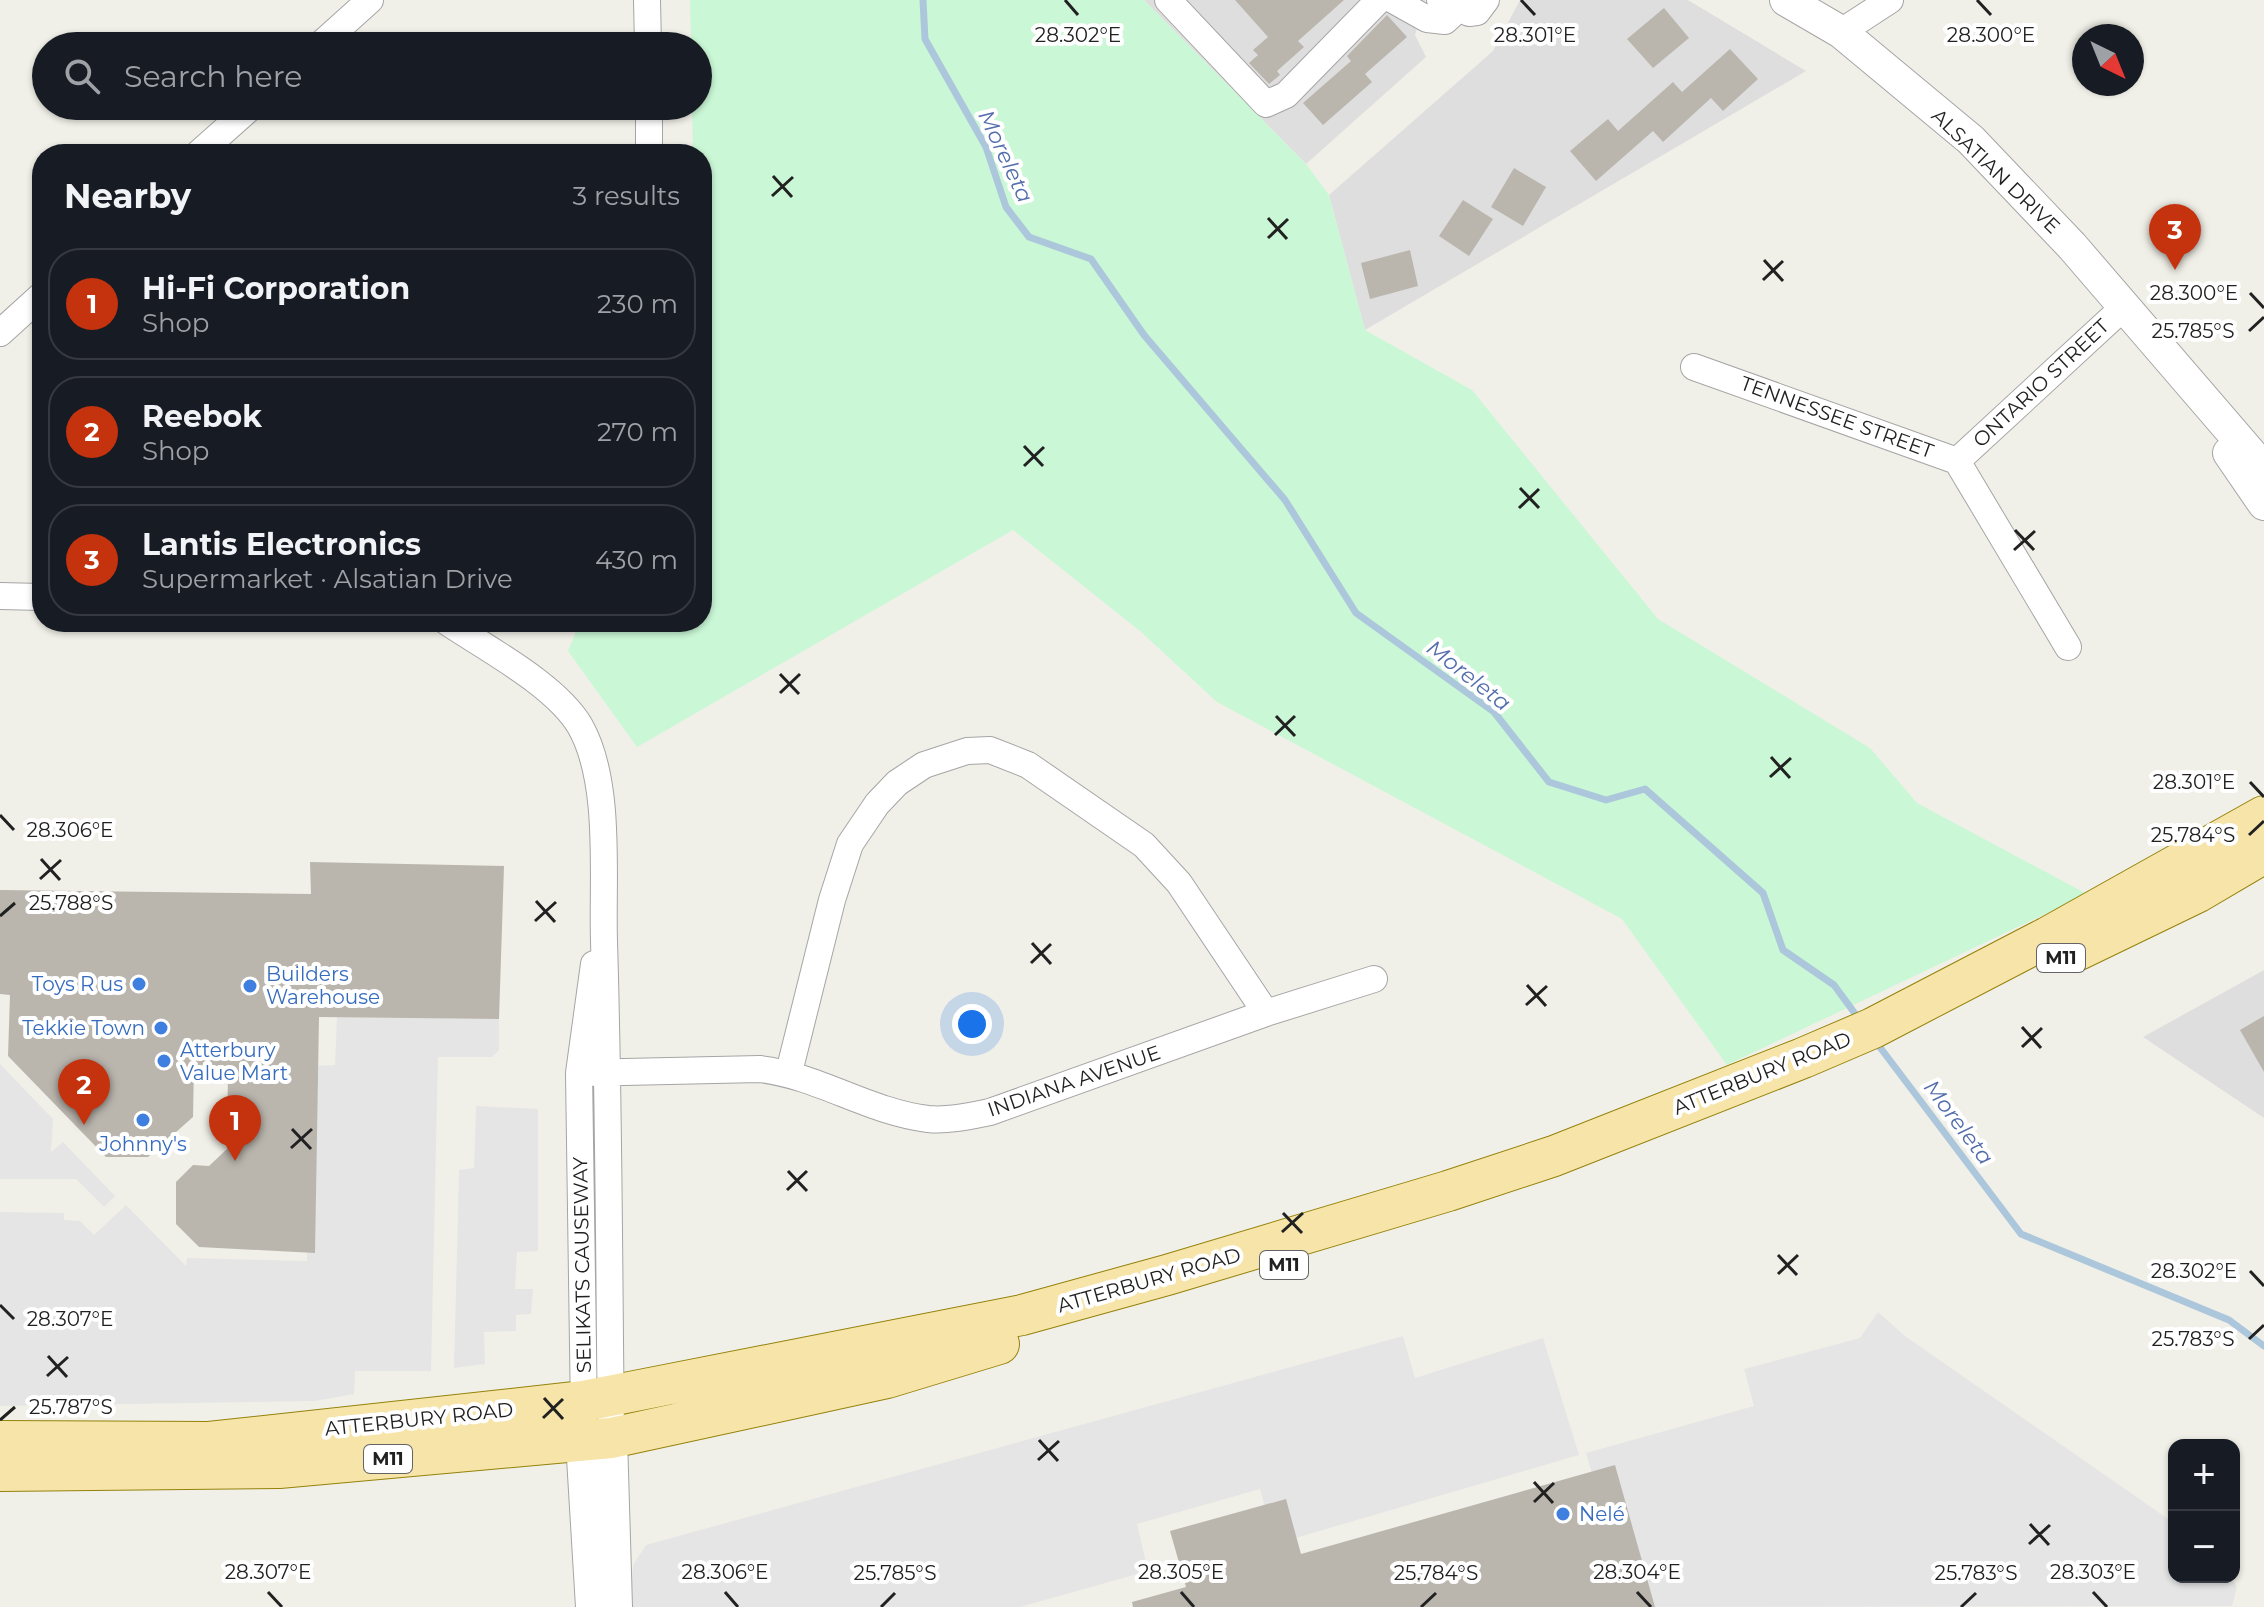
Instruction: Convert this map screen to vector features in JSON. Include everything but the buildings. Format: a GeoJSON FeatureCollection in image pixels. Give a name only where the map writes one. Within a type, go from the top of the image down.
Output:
{"type":"FeatureCollection","features":[{"type":"Feature","properties":{"kind":"main road","name":"ATTERBURY ROAD"},"geometry":{"type":"LineString","coordinates":[[1941,1003],[2264,816]]}},
{"type":"Feature","properties":{"kind":"main road","name":"ATTERBURY ROAD"},"geometry":{"type":"LineString","coordinates":[[0,1471],[279,1468],[596,1440],[887,1378],[1279,1266],[1539,1185],[1808,1067],[1873,1028],[1941,1003],[2187,898],[2264,853]]}},
{"type":"Feature","properties":{"kind":"main road","name":"ATTERBURY ROAD"},"geometry":{"type":"LineString","coordinates":[[0,1441],[209,1442],[597,1399],[1022,1315],[1448,1191],[1808,1067]]}},
{"type":"Feature","properties":{"kind":"street"},"geometry":{"type":"LineString","coordinates":[[335,32],[370,0]]}},
{"type":"Feature","properties":{"kind":"street"},"geometry":{"type":"LineString","coordinates":[[647,0],[648,32]]}},
{"type":"Feature","properties":{"kind":"street"},"geometry":{"type":"LineString","coordinates":[[1168,0],[1266,104],[1286,95],[1379,0]]}},
{"type":"Feature","properties":{"kind":"street"},"geometry":{"type":"LineString","coordinates":[[1393,0],[1427,19],[1445,21],[1466,5]]}},
{"type":"Feature","properties":{"kind":"street","name":"ALSATIAN DRIVE"},"geometry":{"type":"LineString","coordinates":[[1786,0],[1841,32],[1971,140],[2023,192],[2125,306],[2178,373],[2264,504]]}},
{"type":"Feature","properties":{"kind":"street"},"geometry":{"type":"LineString","coordinates":[[1841,32],[1890,0]]}},
{"type":"Feature","properties":{"kind":"street"},"geometry":{"type":"LineString","coordinates":[[209,144],[236,120]]}},
{"type":"Feature","properties":{"kind":"street"},"geometry":{"type":"LineString","coordinates":[[649,120],[649,144]]}},
{"type":"Feature","properties":{"kind":"street"},"geometry":{"type":"LineString","coordinates":[[0,333],[32,304]]}},
{"type":"Feature","properties":{"kind":"street","name":"ONTARIO STREET"},"geometry":{"type":"LineString","coordinates":[[1957,461],[2125,306]]}},
{"type":"Feature","properties":{"kind":"street","name":"TENNESSEE STREET"},"geometry":{"type":"LineString","coordinates":[[1694,367],[1957,461],[2068,647]]}},
{"type":"Feature","properties":{"kind":"street","name":"ALSATIAN DRIVE"},"geometry":{"type":"LineString","coordinates":[[2178,373],[2215,409],[2264,469]]}},
{"type":"Feature","properties":{"kind":"street"},"geometry":{"type":"LineString","coordinates":[[0,596],[32,597]]}},
{"type":"Feature","properties":{"kind":"street","name":"SELIKATS CAUSEWAY"},"geometry":{"type":"LineString","coordinates":[[461,632],[561,703],[579,724],[590,751],[601,819],[608,1073],[592,1607]]}},
{"type":"Feature","properties":{"kind":"street"},"geometry":{"type":"LineString","coordinates":[[789,1072],[832,900],[850,844],[877,804],[897,783],[924,765],[967,751],[1007,754],[1028,765],[1144,845],[1179,883],[1266,1013]]}},
{"type":"Feature","properties":{"kind":"street","name":"SELIKATS CAUSEWAY"},"geometry":{"type":"LineString","coordinates":[[597,1399],[579,1073],[586,1008],[604,925]]}},
{"type":"Feature","properties":{"kind":"street","name":"INDIANA AVENUE"},"geometry":{"type":"LineString","coordinates":[[579,1073],[760,1069],[789,1072],[897,1113],[952,1119],[990,1112],[1266,1013],[1374,979]]}},
{"type":"Feature","properties":{"kind":"street","name":"SELIKATS CAUSEWAY"},"geometry":{"type":"LineString","coordinates":[[596,1440],[616,1607]]}},
{"type":"Feature","properties":{"kind":"shaded area"},"geometry":{"type":"Polygon","coordinates":[[[1144,0],[1425,0],[1415,35],[1426,57],[1306,164],[1144,0]]]}},
{"type":"Feature","properties":{"kind":"shaded area"},"geometry":{"type":"Polygon","coordinates":[[[1520,0],[1688,0],[1806,71],[1365,330],[1329,195],[1493,51],[1520,0]]]}},
{"type":"Feature","properties":{"kind":"shaded area"},"geometry":{"type":"Polygon","coordinates":[[[2264,970],[2264,1118],[2143,1037],[2264,970]]]}},
{"type":"Feature","properties":{"kind":"shaded area"},"geometry":{"type":"Polygon","coordinates":[[[337,1017],[499,1019],[499,1050],[492,1057],[438,1057],[431,1371],[355,1371],[354,1394],[315,1401],[0,1406],[0,1212],[64,1213],[64,1220],[80,1221],[94,1235],[126,1205],[186,1266],[187,1258],[307,1261],[307,1253],[315,1252],[316,1066],[335,1065],[337,1017]]]}},
{"type":"Feature","properties":{"kind":"shaded area"},"geometry":{"type":"Polygon","coordinates":[[[0,1064],[53,1119],[51,1152],[63,1142],[115,1196],[104,1207],[76,1179],[0,1179],[0,1064]]]}},
{"type":"Feature","properties":{"kind":"shaded area"},"geometry":{"type":"Polygon","coordinates":[[[476,1106],[538,1109],[538,1251],[517,1252],[515,1289],[533,1289],[531,1314],[516,1315],[516,1331],[484,1332],[485,1364],[454,1368],[459,1170],[474,1168],[476,1106]]]}},
{"type":"Feature","properties":{"kind":"shaded area"},"geometry":{"type":"Polygon","coordinates":[[[1878,1312],[1905,1336],[2168,1519],[2168,1583],[2235,1583],[2237,1587],[2232,1606],[1630,1607],[1586,1453],[1754,1406],[1744,1369],[1860,1338],[1878,1312]]]}},
{"type":"Feature","properties":{"kind":"shaded area"},"geometry":{"type":"Polygon","coordinates":[[[1403,1336],[1415,1378],[1543,1338],[1579,1455],[1275,1544],[1260,1489],[1137,1524],[1148,1571],[1020,1607],[630,1607],[633,1565],[646,1545],[1403,1336]]]}},
{"type":"Feature","properties":{"kind":"green space"},"geometry":{"type":"Polygon","coordinates":[[[690,0],[1144,0],[1306,164],[1329,195],[1365,330],[1472,390],[1658,619],[1870,748],[1917,803],[2087,894],[1727,1065],[1622,919],[1217,702],[1140,631],[1013,530],[637,747],[568,651],[576,632],[712,632],[712,144],[693,144],[692,120],[712,120],[712,32],[691,32],[690,0]]]}},
{"type":"Feature","properties":{"kind":"waterway","name":"Moreleta"},"geometry":{"type":"LineString","coordinates":[[923,0],[925,39],[986,147],[1006,207],[1029,237],[1091,259],[1144,335],[1285,500],[1356,613],[1494,712],[1549,782],[1606,800],[1645,789],[1763,893],[1783,950],[1834,985],[1859,1019]]}},
{"type":"Feature","properties":{"kind":"waterway","name":"Moreleta"},"geometry":{"type":"LineString","coordinates":[[1876,1042],[2021,1234],[2229,1320],[2264,1346]]}},
{"type":"Feature","properties":{"kind":"place","name":"Lantis Electronics"},"geometry":{"type":"Point","coordinates":[2175,270]}},
{"type":"Feature","properties":{"kind":"place","name":"Toys R us"},"geometry":{"type":"Point","coordinates":[139,984]}},
{"type":"Feature","properties":{"kind":"place","name":"Builders Warehouse"},"geometry":{"type":"Point","coordinates":[250,986]}},
{"type":"Feature","properties":{"kind":"place","name":"Tekkie Town"},"geometry":{"type":"Point","coordinates":[161,1028]}},
{"type":"Feature","properties":{"kind":"place","name":"Atterbury Value Mart"},"geometry":{"type":"Point","coordinates":[164,1061]}},
{"type":"Feature","properties":{"kind":"place","name":"Johnny's"},"geometry":{"type":"Point","coordinates":[143,1120]}},
{"type":"Feature","properties":{"kind":"place","name":"Reebok"},"geometry":{"type":"Point","coordinates":[84,1125]}},
{"type":"Feature","properties":{"kind":"place","name":"Hi-Fi Corporation"},"geometry":{"type":"Point","coordinates":[235,1161]}},
{"type":"Feature","properties":{"kind":"place","name":"Nelé"},"geometry":{"type":"Point","coordinates":[1563,1514]}}]}
